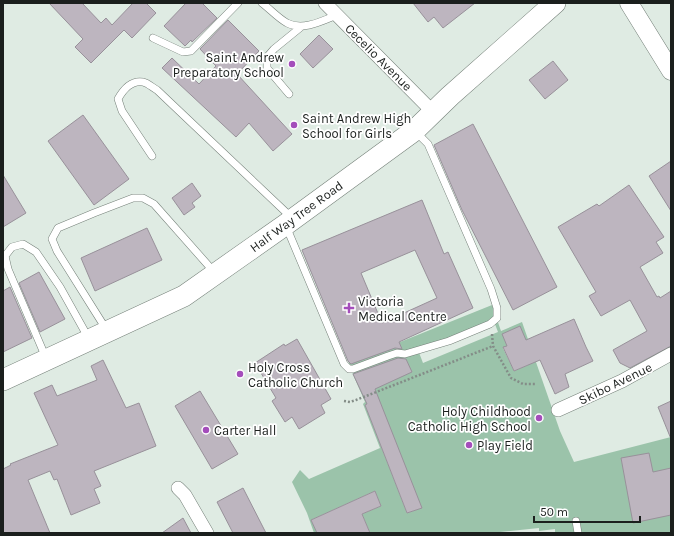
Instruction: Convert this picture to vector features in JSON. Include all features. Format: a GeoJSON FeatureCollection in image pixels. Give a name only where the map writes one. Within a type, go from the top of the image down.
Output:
{"type":"FeatureCollection","features":[{"type":"Feature","properties":{"kind":"main road","name":"Half Way Tree Road"},"geometry":{"type":"LineString","coordinates":[[3,380],[184,296],[415,130],[450,96],[555,3]]}},
{"type":"Feature","properties":{"kind":"main road"},"geometry":{"type":"LineString","coordinates":[[629,3],[671,71]]}},
{"type":"Feature","properties":{"kind":"street","name":"Cecelio Avenue"},"geometry":{"type":"LineString","coordinates":[[325,3],[433,112]]}},
{"type":"Feature","properties":{"kind":"street","name":"Skibo Avenue"},"geometry":{"type":"LineString","coordinates":[[558,410],[622,381],[671,354]]}},
{"type":"Feature","properties":{"kind":"street"},"geometry":{"type":"LineString","coordinates":[[178,488],[185,495],[207,533]]}},
{"type":"Feature","properties":{"kind":"lane"},"geometry":{"type":"LineString","coordinates":[[153,38],[182,52],[191,51],[238,3]]}},
{"type":"Feature","properties":{"kind":"lane"},"geometry":{"type":"LineString","coordinates":[[262,3],[286,23],[301,27]]}},
{"type":"Feature","properties":{"kind":"lane"},"geometry":{"type":"LineString","coordinates":[[289,94],[267,68],[267,57],[274,49],[301,27],[338,15]]}},
{"type":"Feature","properties":{"kind":"lane"},"geometry":{"type":"LineString","coordinates":[[152,156],[122,111],[118,100],[123,90],[132,84],[143,82],[157,90],[289,222],[344,364],[349,369],[353,369],[397,353],[405,354],[449,341],[490,324],[497,318],[497,308],[491,289],[428,144],[415,130]]}},
{"type":"Feature","properties":{"kind":"lane"},"geometry":{"type":"LineString","coordinates":[[98,335],[52,239],[58,228],[133,198],[143,198],[154,204],[215,274]]}},
{"type":"Feature","properties":{"kind":"lane"},"geometry":{"type":"LineString","coordinates":[[47,360],[8,269],[5,256],[12,247],[23,244],[36,252],[60,287],[98,335]]}},
{"type":"Feature","properties":{"kind":"lane"},"geometry":{"type":"LineString","coordinates":[[576,521],[578,533]]}},
{"type":"Feature","properties":{"kind":"path"},"geometry":{"type":"LineString","coordinates":[[490,324],[493,346],[511,378],[523,384],[536,384]]}},
{"type":"Feature","properties":{"kind":"path"},"geometry":{"type":"LineString","coordinates":[[344,401],[350,402],[356,400],[493,346]]}},
{"type":"Feature","properties":{"kind":"green space"},"geometry":{"type":"Polygon","coordinates":[[[492,305],[501,331],[522,322],[560,431],[574,462],[671,437],[671,533],[555,533],[555,529],[539,531],[539,528],[490,533],[370,533],[362,514],[381,506],[375,491],[311,520],[317,533],[314,533],[307,513],[292,482],[300,470],[309,479],[380,448],[363,404],[365,402],[348,363],[492,305]],[[493,319],[418,350],[423,363],[498,332],[493,319]],[[507,346],[503,348],[514,371],[528,365],[507,346]],[[370,403],[365,405],[407,513],[421,508],[370,403]]]}},
{"type":"Feature","properties":{"kind":"building"},"geometry":{"type":"Polygon","coordinates":[[[49,3],[82,3],[101,23],[106,18],[112,25],[133,3],[146,3],[156,13],[132,38],[124,30],[91,63],[75,47],[83,39],[49,3]]]}},
{"type":"Feature","properties":{"kind":"building"},"geometry":{"type":"Polygon","coordinates":[[[186,3],[202,3],[217,18],[192,42],[191,40],[185,46],[164,26],[186,3]]]}},
{"type":"Feature","properties":{"kind":"building"},"geometry":{"type":"Polygon","coordinates":[[[413,3],[475,3],[443,28],[434,17],[428,22],[413,3]]]}},
{"type":"Feature","properties":{"kind":"building"},"geometry":{"type":"Polygon","coordinates":[[[228,20],[259,51],[237,74],[292,134],[273,151],[249,123],[236,137],[162,68],[172,58],[199,84],[216,66],[200,49],[228,20]]]}},
{"type":"Feature","properties":{"kind":"building"},"geometry":{"type":"Polygon","coordinates":[[[319,35],[333,49],[313,68],[300,54],[319,35]]]}},
{"type":"Feature","properties":{"kind":"building"},"geometry":{"type":"Polygon","coordinates":[[[553,61],[568,80],[545,99],[529,80],[553,61]]]}},
{"type":"Feature","properties":{"kind":"building"},"geometry":{"type":"Polygon","coordinates":[[[83,115],[129,179],[94,205],[48,141],[83,115]]]}},
{"type":"Feature","properties":{"kind":"building"},"geometry":{"type":"Polygon","coordinates":[[[473,124],[557,287],[513,310],[462,210],[434,145],[473,124]]]}},
{"type":"Feature","properties":{"kind":"building"},"geometry":{"type":"Polygon","coordinates":[[[671,161],[671,211],[649,176],[671,161]]]}},
{"type":"Feature","properties":{"kind":"building"},"geometry":{"type":"Polygon","coordinates":[[[3,175],[26,213],[3,227],[3,175]]]}},
{"type":"Feature","properties":{"kind":"building"},"geometry":{"type":"Polygon","coordinates":[[[192,183],[201,196],[192,203],[195,207],[184,215],[172,198],[192,183]]]}},
{"type":"Feature","properties":{"kind":"building"},"geometry":{"type":"Polygon","coordinates":[[[629,185],[664,237],[656,242],[663,253],[640,267],[657,297],[659,296],[660,298],[671,291],[671,346],[630,368],[620,363],[613,350],[647,331],[630,300],[601,316],[589,296],[596,292],[558,227],[597,204],[599,206],[629,185]]]}},
{"type":"Feature","properties":{"kind":"building","name":"Victoria Medical Centre"},"geometry":{"type":"Polygon","coordinates":[[[422,200],[444,254],[448,252],[473,308],[399,342],[402,349],[395,348],[351,364],[348,361],[302,250],[422,200]],[[415,250],[361,273],[382,323],[437,298],[415,250]]]}},
{"type":"Feature","properties":{"kind":"building"},"geometry":{"type":"Polygon","coordinates":[[[147,228],[162,260],[95,291],[81,258],[147,228]]]}},
{"type":"Feature","properties":{"kind":"building"},"geometry":{"type":"Polygon","coordinates":[[[39,272],[65,319],[40,332],[19,283],[39,272]]]}},
{"type":"Feature","properties":{"kind":"building"},"geometry":{"type":"Polygon","coordinates":[[[10,287],[32,338],[3,352],[3,291],[10,287]]]}},
{"type":"Feature","properties":{"kind":"building"},"geometry":{"type":"Polygon","coordinates":[[[574,319],[593,361],[565,374],[569,387],[555,394],[540,360],[514,371],[503,347],[507,346],[502,334],[520,326],[526,340],[574,319]]]}},
{"type":"Feature","properties":{"kind":"building"},"geometry":{"type":"Polygon","coordinates":[[[297,339],[331,399],[321,405],[325,413],[299,429],[292,417],[285,422],[272,401],[276,398],[255,363],[284,344],[285,346],[297,339]]]}},
{"type":"Feature","properties":{"kind":"building"},"geometry":{"type":"Polygon","coordinates":[[[398,358],[406,359],[412,372],[375,389],[422,508],[407,513],[365,405],[367,404],[353,374],[398,358]]]}},
{"type":"Feature","properties":{"kind":"building"},"geometry":{"type":"Polygon","coordinates":[[[103,360],[126,408],[139,403],[156,446],[94,471],[101,486],[94,489],[100,503],[71,515],[57,479],[54,480],[50,471],[28,480],[50,533],[3,533],[3,469],[11,465],[10,464],[58,445],[34,393],[52,385],[57,396],[97,380],[91,366],[103,360]]]}},
{"type":"Feature","properties":{"kind":"building","name":"Carter Hall"},"geometry":{"type":"Polygon","coordinates":[[[200,391],[238,454],[212,469],[175,406],[200,391]]]}},
{"type":"Feature","properties":{"kind":"building"},"geometry":{"type":"Polygon","coordinates":[[[671,401],[671,439],[658,407],[671,401]]]}},
{"type":"Feature","properties":{"kind":"building"},"geometry":{"type":"Polygon","coordinates":[[[649,453],[653,472],[671,468],[671,515],[633,523],[621,458],[649,453]]]}},
{"type":"Feature","properties":{"kind":"building"},"geometry":{"type":"Polygon","coordinates":[[[243,488],[266,533],[233,533],[217,502],[243,488]]]}},
{"type":"Feature","properties":{"kind":"building"},"geometry":{"type":"Polygon","coordinates":[[[375,491],[381,506],[362,514],[370,533],[317,533],[311,520],[375,491]]]}},
{"type":"Feature","properties":{"kind":"building"},"geometry":{"type":"Polygon","coordinates":[[[183,518],[191,533],[162,533],[183,518]]]}},
{"type":"Feature","properties":{"kind":"place","name":"Saint Andrew Preparatory School"},"geometry":{"type":"Point","coordinates":[292,64]}},
{"type":"Feature","properties":{"kind":"place","name":"Saint Andrew High School for Girls"},"geometry":{"type":"Point","coordinates":[294,125]}},
{"type":"Feature","properties":{"kind":"place","name":"Victoria Medical Centre"},"geometry":{"type":"Point","coordinates":[349,308]}},
{"type":"Feature","properties":{"kind":"place","name":"Holy Cross Catholic Church"},"geometry":{"type":"Point","coordinates":[240,374]}},
{"type":"Feature","properties":{"kind":"place","name":"Holy Childhood Catholic High School"},"geometry":{"type":"Point","coordinates":[539,418]}},
{"type":"Feature","properties":{"kind":"place","name":"Carter Hall"},"geometry":{"type":"Point","coordinates":[206,430]}},
{"type":"Feature","properties":{"kind":"place","name":"Play Field"},"geometry":{"type":"Point","coordinates":[469,445]}}]}
